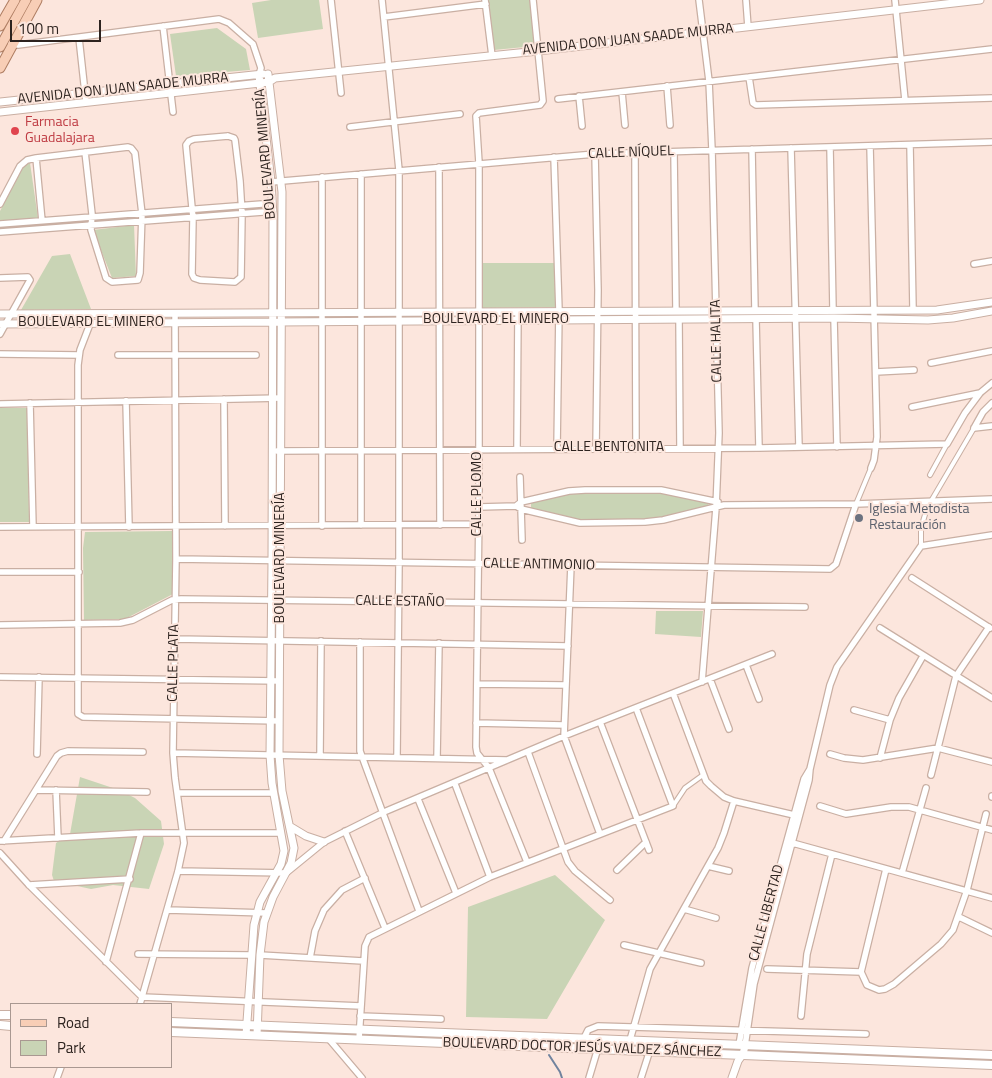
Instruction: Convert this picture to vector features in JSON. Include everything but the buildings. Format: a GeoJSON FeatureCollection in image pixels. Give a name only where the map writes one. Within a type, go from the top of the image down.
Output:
{"type":"FeatureCollection","features":[{"type":"Feature","properties":{"kind":"main road"},"geometry":{"type":"LineString","coordinates":[[0,26],[14,0]]}},
{"type":"Feature","properties":{"kind":"main road"},"geometry":{"type":"LineString","coordinates":[[2,44],[26,0]]}},
{"type":"Feature","properties":{"kind":"main road"},"geometry":{"type":"LineString","coordinates":[[0,68],[38,0]]}},
{"type":"Feature","properties":{"kind":"main road","name":"BOULEVARD DOCTOR JESÚS VALDEZ SÁNCHEZ"},"geometry":{"type":"LineString","coordinates":[[172,1022],[630,1040],[740,1052],[992,1065]]}},
{"type":"Feature","properties":{"kind":"main road","name":"BOULEVARD DOCTOR JESÚS VALDEZ SÁNCHEZ"},"geometry":{"type":"LineString","coordinates":[[172,1032],[568,1048],[740,1052],[992,1054]]}},
{"type":"Feature","properties":{"kind":"main road"},"geometry":{"type":"LineString","coordinates":[[910,1052],[910,1062]]}},
{"type":"Feature","properties":{"kind":"street"},"geometry":{"type":"LineString","coordinates":[[332,0],[341,93]]}},
{"type":"Feature","properties":{"kind":"street"},"geometry":{"type":"LineString","coordinates":[[382,0],[400,170],[400,563],[397,757]]}},
{"type":"Feature","properties":{"kind":"street"},"geometry":{"type":"LineString","coordinates":[[533,0],[538,51]]}},
{"type":"Feature","properties":{"kind":"street","name":"CALLE HALITA"},"geometry":{"type":"LineString","coordinates":[[699,0],[709,81],[717,319],[719,448],[702,682]]}},
{"type":"Feature","properties":{"kind":"street"},"geometry":{"type":"LineString","coordinates":[[746,0],[748,27]]}},
{"type":"Feature","properties":{"kind":"street"},"geometry":{"type":"LineString","coordinates":[[895,0],[905,100]]}},
{"type":"Feature","properties":{"kind":"street","name":"AVENIDA DON JUAN SAADE MURRA"},"geometry":{"type":"LineString","coordinates":[[0,112],[896,10],[944,2],[980,0]]}},
{"type":"Feature","properties":{"kind":"street"},"geometry":{"type":"LineString","coordinates":[[384,17],[485,2],[492,56]]}},
{"type":"Feature","properties":{"kind":"street"},"geometry":{"type":"LineString","coordinates":[[2,44],[13,45],[79,38],[214,18],[224,20],[253,44],[260,71]]}},
{"type":"Feature","properties":{"kind":"street"},"geometry":{"type":"LineString","coordinates":[[163,26],[173,112]]}},
{"type":"Feature","properties":{"kind":"street"},"geometry":{"type":"LineString","coordinates":[[79,38],[86,102]]}},
{"type":"Feature","properties":{"kind":"street"},"geometry":{"type":"LineString","coordinates":[[558,99],[992,49]]}},
{"type":"Feature","properties":{"kind":"street","name":"CALLE PLOMO"},"geometry":{"type":"LineString","coordinates":[[527,862],[489,768],[476,750],[479,507],[479,163],[476,114],[540,104],[543,101],[538,51]]}},
{"type":"Feature","properties":{"kind":"street","name":"AVENIDA DON JUAN SAADE MURRA"},"geometry":{"type":"LineString","coordinates":[[0,102],[260,71],[268,74]]}},
{"type":"Feature","properties":{"kind":"street","name":"BOULEVARD MINERÍA"},"geometry":{"type":"LineString","coordinates":[[246,1035],[251,955],[257,912],[265,891],[283,857],[283,844],[273,793],[270,755],[273,215],[259,83],[260,71]]}},
{"type":"Feature","properties":{"kind":"street","name":"BOULEVARD MINERÍA"},"geometry":{"type":"LineString","coordinates":[[257,1035],[262,930],[266,912],[293,855],[291,827],[281,780],[279,755],[281,180],[272,80],[268,74]]}},
{"type":"Feature","properties":{"kind":"street"},"geometry":{"type":"LineString","coordinates":[[749,77],[753,103],[756,105],[992,98]]}},
{"type":"Feature","properties":{"kind":"street"},"geometry":{"type":"LineString","coordinates":[[667,86],[670,125]]}},
{"type":"Feature","properties":{"kind":"street"},"geometry":{"type":"LineString","coordinates":[[622,92],[625,125]]}},
{"type":"Feature","properties":{"kind":"street"},"geometry":{"type":"LineString","coordinates":[[579,96],[582,126]]}},
{"type":"Feature","properties":{"kind":"street"},"geometry":{"type":"LineString","coordinates":[[350,127],[460,114]]}},
{"type":"Feature","properties":{"kind":"street"},"geometry":{"type":"LineString","coordinates":[[228,136],[234,138],[242,206],[242,274],[236,282],[194,278],[192,274],[192,210],[186,145],[189,140],[194,139],[228,136]]}},
{"type":"Feature","properties":{"kind":"street","name":"CALLE NÍQUEL"},"geometry":{"type":"LineString","coordinates":[[271,182],[595,154],[992,142]]}},
{"type":"Feature","properties":{"kind":"street"},"geometry":{"type":"LineString","coordinates":[[910,145],[913,309]]}},
{"type":"Feature","properties":{"kind":"street"},"geometry":{"type":"LineString","coordinates":[[856,504],[871,468],[876,446],[870,146]]}},
{"type":"Feature","properties":{"kind":"street"},"geometry":{"type":"LineString","coordinates":[[0,204],[22,164],[27,160],[36,158],[85,152],[128,147],[134,150],[142,214],[140,274],[136,281],[112,282],[107,280],[93,237],[85,152]]}},
{"type":"Feature","properties":{"kind":"street"},"geometry":{"type":"LineString","coordinates":[[830,147],[833,310]]}},
{"type":"Feature","properties":{"kind":"street"},"geometry":{"type":"LineString","coordinates":[[791,148],[799,447]]}},
{"type":"Feature","properties":{"kind":"street"},"geometry":{"type":"LineString","coordinates":[[752,149],[755,310]]}},
{"type":"Feature","properties":{"kind":"street"},"geometry":{"type":"LineString","coordinates":[[674,152],[676,311]]}},
{"type":"Feature","properties":{"kind":"street"},"geometry":{"type":"LineString","coordinates":[[635,153],[636,448]]}},
{"type":"Feature","properties":{"kind":"street"},"geometry":{"type":"LineString","coordinates":[[595,154],[598,311],[596,448]]}},
{"type":"Feature","properties":{"kind":"street"},"geometry":{"type":"LineString","coordinates":[[554,157],[559,311],[557,448]]}},
{"type":"Feature","properties":{"kind":"street"},"geometry":{"type":"LineString","coordinates":[[36,158],[42,221]]}},
{"type":"Feature","properties":{"kind":"street"},"geometry":{"type":"LineString","coordinates":[[439,166],[440,525]]}},
{"type":"Feature","properties":{"kind":"street"},"geometry":{"type":"LineString","coordinates":[[361,174],[361,525]]}},
{"type":"Feature","properties":{"kind":"street"},"geometry":{"type":"LineString","coordinates":[[322,177],[322,526]]}},
{"type":"Feature","properties":{"kind":"street"},"geometry":{"type":"LineString","coordinates":[[0,224],[262,204]]}},
{"type":"Feature","properties":{"kind":"street"},"geometry":{"type":"LineString","coordinates":[[0,232],[263,212]]}},
{"type":"Feature","properties":{"kind":"street"},"geometry":{"type":"LineString","coordinates":[[974,264],[992,261]]}},
{"type":"Feature","properties":{"kind":"street"},"geometry":{"type":"LineString","coordinates":[[0,278],[28,277],[30,280],[11,314],[3,324],[0,334]]}},
{"type":"Feature","properties":{"kind":"street","name":"BOULEVARD EL MINERO"},"geometry":{"type":"LineString","coordinates":[[3,324],[282,323],[361,320],[756,319],[833,310],[951,309],[992,302]]}},
{"type":"Feature","properties":{"kind":"street","name":"BOULEVARD EL MINERO"},"geometry":{"type":"LineString","coordinates":[[0,314],[321,314],[361,312],[755,310],[834,318],[940,319],[992,311]]}},
{"type":"Feature","properties":{"kind":"street"},"geometry":{"type":"LineString","coordinates":[[517,448],[518,312]]}},
{"type":"Feature","properties":{"kind":"street","name":"CALLE PLATA"},"geometry":{"type":"LineString","coordinates":[[140,1003],[184,848],[180,832],[173,754],[176,559],[175,314]]}},
{"type":"Feature","properties":{"kind":"street"},"geometry":{"type":"LineString","coordinates":[[834,318],[837,447]]}},
{"type":"Feature","properties":{"kind":"street"},"geometry":{"type":"LineString","coordinates":[[679,319],[680,448]]}},
{"type":"Feature","properties":{"kind":"street"},"geometry":{"type":"LineString","coordinates":[[756,319],[759,448]]}},
{"type":"Feature","properties":{"kind":"street"},"geometry":{"type":"LineString","coordinates":[[90,324],[79,355],[78,712],[81,716],[279,721]]}},
{"type":"Feature","properties":{"kind":"street"},"geometry":{"type":"LineString","coordinates":[[931,363],[992,351]]}},
{"type":"Feature","properties":{"kind":"street"},"geometry":{"type":"LineString","coordinates":[[0,354],[79,355]]}},
{"type":"Feature","properties":{"kind":"street"},"geometry":{"type":"LineString","coordinates":[[118,355],[256,355]]}},
{"type":"Feature","properties":{"kind":"street"},"geometry":{"type":"LineString","coordinates":[[876,372],[914,370]]}},
{"type":"Feature","properties":{"kind":"street"},"geometry":{"type":"LineString","coordinates":[[930,475],[965,413],[980,393],[992,383]]}},
{"type":"Feature","properties":{"kind":"street"},"geometry":{"type":"LineString","coordinates":[[912,407],[980,393]]}},
{"type":"Feature","properties":{"kind":"street"},"geometry":{"type":"LineString","coordinates":[[0,404],[281,398]]}},
{"type":"Feature","properties":{"kind":"street"},"geometry":{"type":"LineString","coordinates":[[224,400],[225,526]]}},
{"type":"Feature","properties":{"kind":"street"},"geometry":{"type":"LineString","coordinates":[[126,401],[128,527]]}},
{"type":"Feature","properties":{"kind":"street"},"geometry":{"type":"LineString","coordinates":[[30,403],[33,527]]}},
{"type":"Feature","properties":{"kind":"street"},"geometry":{"type":"LineString","coordinates":[[992,403],[983,412],[926,508],[921,528],[921,546],[992,535]]}},
{"type":"Feature","properties":{"kind":"street"},"geometry":{"type":"LineString","coordinates":[[974,428],[992,426]]}},
{"type":"Feature","properties":{"kind":"street","name":"CALLE BENTONITA"},"geometry":{"type":"LineString","coordinates":[[272,451],[759,448],[947,444]]}},
{"type":"Feature","properties":{"kind":"street"},"geometry":{"type":"LineString","coordinates":[[520,476],[519,506],[522,540]]}},
{"type":"Feature","properties":{"kind":"street"},"geometry":{"type":"LineString","coordinates":[[479,507],[519,506],[569,491],[651,489],[716,505],[856,504],[992,499]]}},
{"type":"Feature","properties":{"kind":"street","name":"CALLE ANTIMONIO"},"geometry":{"type":"LineString","coordinates":[[176,559],[833,568],[856,504]]}},
{"type":"Feature","properties":{"kind":"street"},"geometry":{"type":"LineString","coordinates":[[519,506],[580,522],[645,522],[663,520],[716,505]]}},
{"type":"Feature","properties":{"kind":"street"},"geometry":{"type":"LineString","coordinates":[[0,527],[478,524]]}},
{"type":"Feature","properties":{"kind":"street","name":"CALLE LIBERTAD"},"geometry":{"type":"LineString","coordinates":[[789,842],[809,780],[810,768],[830,685],[837,667],[921,546]]}},
{"type":"Feature","properties":{"kind":"street"},"geometry":{"type":"LineString","coordinates":[[571,565],[564,736],[600,834]]}},
{"type":"Feature","properties":{"kind":"street"},"geometry":{"type":"LineString","coordinates":[[0,572],[79,572]]}},
{"type":"Feature","properties":{"kind":"street"},"geometry":{"type":"LineString","coordinates":[[912,578],[990,628],[956,676],[931,774]]}},
{"type":"Feature","properties":{"kind":"street","name":"CALLE ESTAÑO"},"geometry":{"type":"LineString","coordinates":[[0,625],[127,622],[175,599],[805,607]]}},
{"type":"Feature","properties":{"kind":"street"},"geometry":{"type":"LineString","coordinates":[[880,628],[992,698]]}},
{"type":"Feature","properties":{"kind":"street"},"geometry":{"type":"LineString","coordinates":[[175,639],[568,646]]}},
{"type":"Feature","properties":{"kind":"street"},"geometry":{"type":"LineString","coordinates":[[320,756],[321,641]]}},
{"type":"Feature","properties":{"kind":"street"},"geometry":{"type":"LineString","coordinates":[[360,642],[359,744],[361,756],[384,812],[419,911]]}},
{"type":"Feature","properties":{"kind":"street"},"geometry":{"type":"LineString","coordinates":[[437,758],[439,643]]}},
{"type":"Feature","properties":{"kind":"street"},"geometry":{"type":"LineString","coordinates":[[178,871],[286,873],[324,842],[384,812],[455,784],[564,736],[772,654]]}},
{"type":"Feature","properties":{"kind":"street"},"geometry":{"type":"LineString","coordinates":[[880,758],[890,720],[899,698],[923,656]]}},
{"type":"Feature","properties":{"kind":"street"},"geometry":{"type":"LineString","coordinates":[[746,665],[759,699]]}},
{"type":"Feature","properties":{"kind":"street"},"geometry":{"type":"LineString","coordinates":[[0,677],[280,681]]}},
{"type":"Feature","properties":{"kind":"street"},"geometry":{"type":"LineString","coordinates":[[37,754],[39,677]]}},
{"type":"Feature","properties":{"kind":"street"},"geometry":{"type":"LineString","coordinates":[[710,679],[728,729]]}},
{"type":"Feature","properties":{"kind":"street"},"geometry":{"type":"LineString","coordinates":[[477,684],[566,685]]}},
{"type":"Feature","properties":{"kind":"street"},"geometry":{"type":"LineString","coordinates":[[673,693],[704,778],[724,797],[794,815]]}},
{"type":"Feature","properties":{"kind":"street"},"geometry":{"type":"LineString","coordinates":[[636,708],[674,806]]}},
{"type":"Feature","properties":{"kind":"street"},"geometry":{"type":"LineString","coordinates":[[854,710],[890,720]]}},
{"type":"Feature","properties":{"kind":"street"},"geometry":{"type":"LineString","coordinates":[[600,722],[649,850]]}},
{"type":"Feature","properties":{"kind":"street"},"geometry":{"type":"LineString","coordinates":[[476,723],[564,725]]}},
{"type":"Feature","properties":{"kind":"street"},"geometry":{"type":"LineString","coordinates":[[830,754],[852,760],[880,758],[938,748],[992,762]]}},
{"type":"Feature","properties":{"kind":"street"},"geometry":{"type":"LineString","coordinates":[[2,841],[57,756],[64,751],[143,752]]}},
{"type":"Feature","properties":{"kind":"street"},"geometry":{"type":"LineString","coordinates":[[528,752],[571,866],[610,900]]}},
{"type":"Feature","properties":{"kind":"street"},"geometry":{"type":"LineString","coordinates":[[173,754],[482,758],[510,760]]}},
{"type":"Feature","properties":{"kind":"street","name":"CALLE LIBERTAD"},"geometry":{"type":"LineString","coordinates":[[732,1078],[740,1052],[749,997],[756,976],[794,815],[804,779],[810,768]]}},
{"type":"Feature","properties":{"kind":"street"},"geometry":{"type":"LineString","coordinates":[[359,1039],[363,961],[366,941],[373,935],[456,892],[490,877],[674,806],[685,788],[704,778]]}},
{"type":"Feature","properties":{"kind":"street"},"geometry":{"type":"LineString","coordinates":[[455,784],[490,877]]}},
{"type":"Feature","properties":{"kind":"street"},"geometry":{"type":"LineString","coordinates":[[902,873],[926,788]]}},
{"type":"Feature","properties":{"kind":"street"},"geometry":{"type":"LineString","coordinates":[[36,790],[147,792]]}},
{"type":"Feature","properties":{"kind":"street"},"geometry":{"type":"LineString","coordinates":[[56,790],[58,838]]}},
{"type":"Feature","properties":{"kind":"street"},"geometry":{"type":"LineString","coordinates":[[178,793],[273,793]]}},
{"type":"Feature","properties":{"kind":"street"},"geometry":{"type":"LineString","coordinates":[[418,799],[456,892]]}},
{"type":"Feature","properties":{"kind":"street"},"geometry":{"type":"LineString","coordinates":[[630,1040],[646,979],[658,953],[722,840],[734,801]]}},
{"type":"Feature","properties":{"kind":"street"},"geometry":{"type":"LineString","coordinates":[[820,806],[846,814],[900,806],[992,830]]}},
{"type":"Feature","properties":{"kind":"street"},"geometry":{"type":"LineString","coordinates":[[277,812],[287,810]]}},
{"type":"Feature","properties":{"kind":"street"},"geometry":{"type":"LineString","coordinates":[[886,869],[861,972],[864,982],[878,990],[891,986],[950,934],[959,917],[986,814]]}},
{"type":"Feature","properties":{"kind":"street"},"geometry":{"type":"LineString","coordinates":[[291,827],[306,836],[324,842]]}},
{"type":"Feature","properties":{"kind":"street"},"geometry":{"type":"LineString","coordinates":[[345,831],[385,928]]}},
{"type":"Feature","properties":{"kind":"street"},"geometry":{"type":"LineString","coordinates":[[2,841],[142,833],[281,833]]}},
{"type":"Feature","properties":{"kind":"street"},"geometry":{"type":"LineString","coordinates":[[106,962],[142,833]]}},
{"type":"Feature","properties":{"kind":"street"},"geometry":{"type":"LineString","coordinates":[[617,870],[646,842]]}},
{"type":"Feature","properties":{"kind":"street"},"geometry":{"type":"LineString","coordinates":[[789,842],[992,898]]}},
{"type":"Feature","properties":{"kind":"street"},"geometry":{"type":"LineString","coordinates":[[0,853],[29,885],[142,997],[361,1006]]}},
{"type":"Feature","properties":{"kind":"street"},"geometry":{"type":"LineString","coordinates":[[801,1016],[805,971],[811,936],[832,854]]}},
{"type":"Feature","properties":{"kind":"street"},"geometry":{"type":"LineString","coordinates":[[708,866],[729,871]]}},
{"type":"Feature","properties":{"kind":"street"},"geometry":{"type":"LineString","coordinates":[[310,958],[315,931],[324,910],[342,890],[365,878]]}},
{"type":"Feature","properties":{"kind":"street"},"geometry":{"type":"LineString","coordinates":[[29,885],[130,879]]}},
{"type":"Feature","properties":{"kind":"street"},"geometry":{"type":"LineString","coordinates":[[684,909],[716,918]]}},
{"type":"Feature","properties":{"kind":"street"},"geometry":{"type":"LineString","coordinates":[[168,910],[266,912]]}},
{"type":"Feature","properties":{"kind":"street"},"geometry":{"type":"LineString","coordinates":[[959,917],[992,932]]}},
{"type":"Feature","properties":{"kind":"street"},"geometry":{"type":"LineString","coordinates":[[624,945],[700,963]]}},
{"type":"Feature","properties":{"kind":"street"},"geometry":{"type":"LineString","coordinates":[[138,954],[251,955]]}},
{"type":"Feature","properties":{"kind":"street"},"geometry":{"type":"LineString","coordinates":[[260,955],[363,961]]}},
{"type":"Feature","properties":{"kind":"street"},"geometry":{"type":"LineString","coordinates":[[767,969],[861,972]]}},
{"type":"Feature","properties":{"kind":"street"},"geometry":{"type":"LineString","coordinates":[[360,1016],[441,1019]]}},
{"type":"Feature","properties":{"kind":"street"},"geometry":{"type":"LineString","coordinates":[[584,1038],[588,1030],[594,1026],[866,1034]]}},
{"type":"Feature","properties":{"kind":"street"},"geometry":{"type":"LineString","coordinates":[[328,1038],[362,1078]]}},
{"type":"Feature","properties":{"kind":"street"},"geometry":{"type":"LineString","coordinates":[[589,1078],[598,1048]]}},
{"type":"Feature","properties":{"kind":"street"},"geometry":{"type":"LineString","coordinates":[[641,1078],[650,1050]]}},
{"type":"Feature","properties":{"kind":"green space"},"geometry":{"type":"Polygon","coordinates":[[[271,0],[319,0],[323,29],[258,38],[252,3],[271,0]]]}},
{"type":"Feature","properties":{"kind":"green space"},"geometry":{"type":"Polygon","coordinates":[[[488,0],[530,0],[535,46],[494,50],[488,0]]]}},
{"type":"Feature","properties":{"kind":"green space"},"geometry":{"type":"Polygon","coordinates":[[[217,28],[246,49],[250,70],[176,76],[170,34],[217,28]]]}},
{"type":"Feature","properties":{"kind":"green space"},"geometry":{"type":"Polygon","coordinates":[[[30,163],[38,218],[0,222],[0,211],[25,164],[30,163]]]}},
{"type":"Feature","properties":{"kind":"green space"},"geometry":{"type":"Polygon","coordinates":[[[134,225],[136,276],[112,278],[93,230],[134,225]]]}},
{"type":"Feature","properties":{"kind":"green space"},"geometry":{"type":"Polygon","coordinates":[[[70,254],[91,309],[21,310],[52,256],[70,254]]]}},
{"type":"Feature","properties":{"kind":"green space"},"geometry":{"type":"Polygon","coordinates":[[[483,263],[554,263],[556,307],[483,308],[483,263]]]}},
{"type":"Feature","properties":{"kind":"green space"},"geometry":{"type":"Polygon","coordinates":[[[0,408],[28,408],[29,522],[0,522],[0,408]]]}},
{"type":"Feature","properties":{"kind":"green space"},"geometry":{"type":"Polygon","coordinates":[[[659,491],[707,500],[709,507],[655,519],[577,520],[531,508],[531,502],[571,493],[659,491]]]}},
{"type":"Feature","properties":{"kind":"green space"},"geometry":{"type":"Polygon","coordinates":[[[172,531],[173,594],[125,619],[84,620],[83,548],[85,532],[172,531]]]}},
{"type":"Feature","properties":{"kind":"green space"},"geometry":{"type":"Polygon","coordinates":[[[656,611],[703,611],[701,637],[655,634],[656,611]]]}},
{"type":"Feature","properties":{"kind":"green space"},"geometry":{"type":"Polygon","coordinates":[[[80,777],[119,790],[135,798],[161,821],[164,844],[149,889],[113,885],[91,889],[54,881],[52,875],[56,843],[70,834],[80,777]]]}},
{"type":"Feature","properties":{"kind":"green space"},"geometry":{"type":"Polygon","coordinates":[[[555,875],[605,920],[547,1019],[466,1017],[468,907],[555,875]]]}},
{"type":"Feature","properties":{"kind":"waterway"},"geometry":{"type":"LineString","coordinates":[[549,1055],[562,1078]]}},
{"type":"Feature","properties":{"kind":"place","name":"Farmacia Guadalajara"},"geometry":{"type":"Point","coordinates":[15,131]}},
{"type":"Feature","properties":{"kind":"place","name":"Iglesia Metodista Restauración"},"geometry":{"type":"Point","coordinates":[859,518]}}]}
